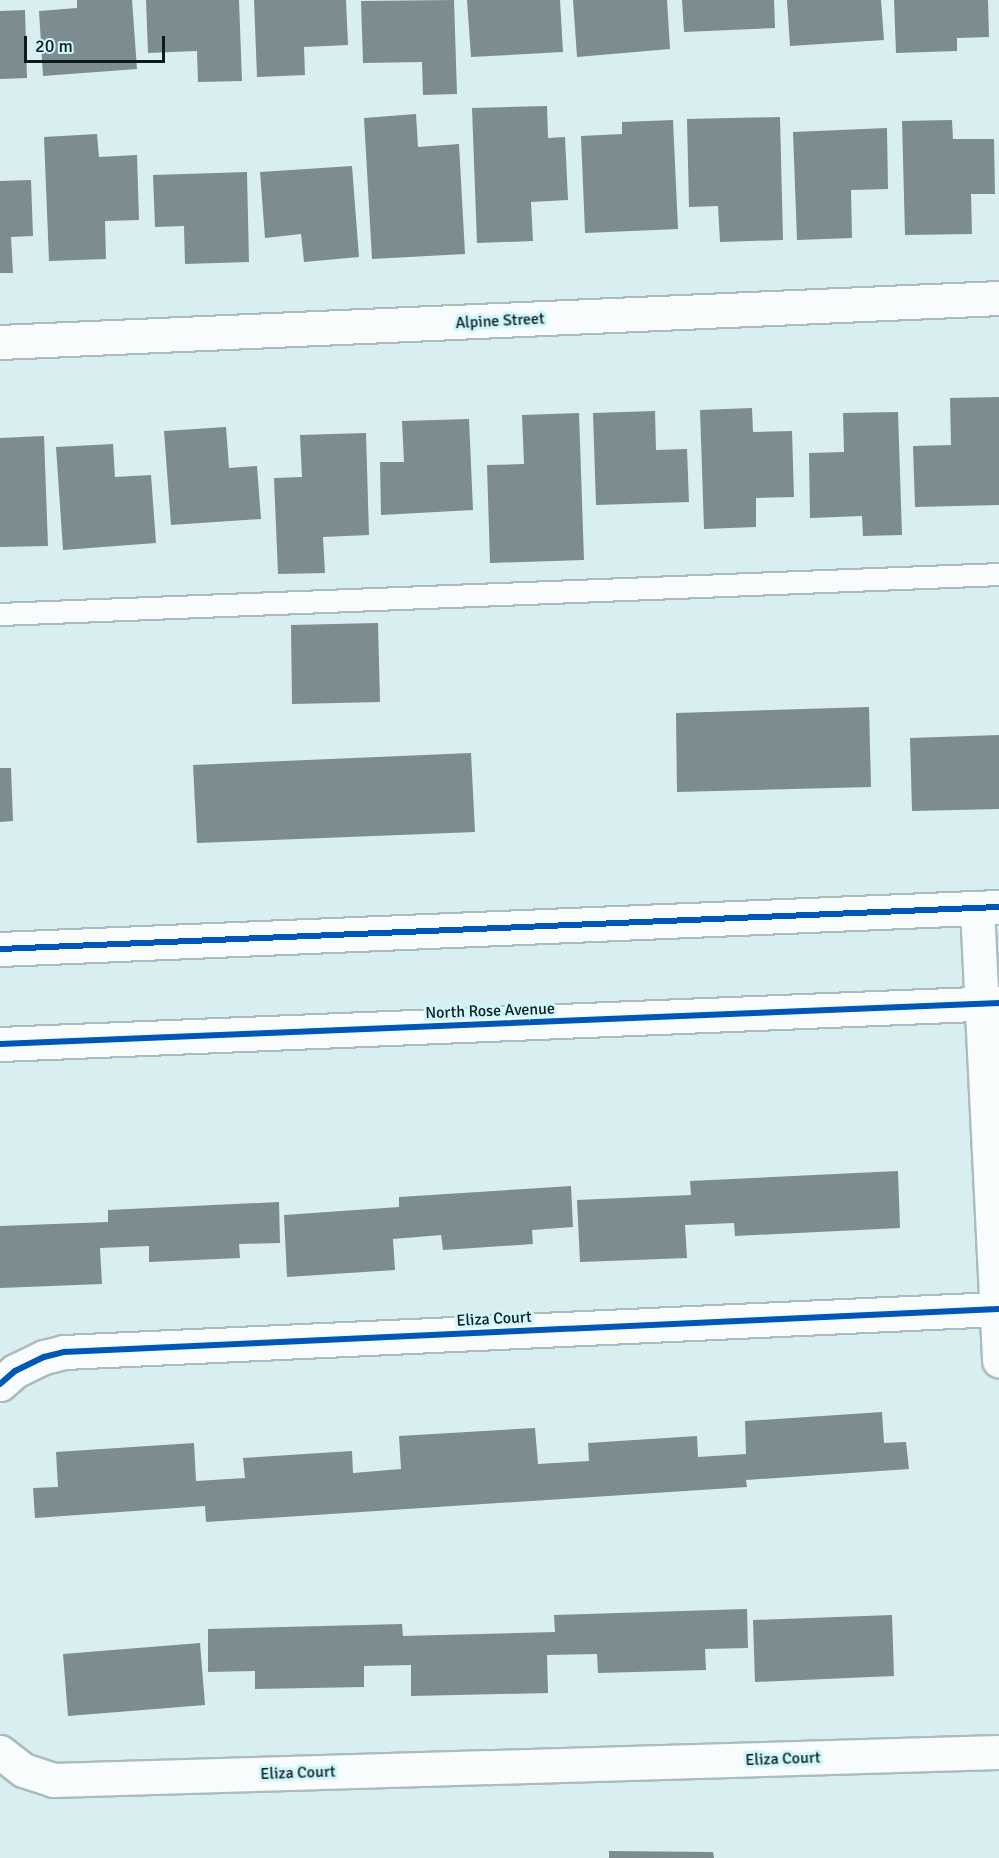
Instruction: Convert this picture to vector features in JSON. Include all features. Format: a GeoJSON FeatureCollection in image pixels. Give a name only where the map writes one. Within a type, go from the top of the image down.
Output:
{"type":"FeatureCollection","features":[{"type":"Feature","properties":{"kind":"street","name":"Alpine Street"},"geometry":{"type":"LineString","coordinates":[[0,342],[999,298]]}},
{"type":"Feature","properties":{"kind":"street"},"geometry":{"type":"LineString","coordinates":[[0,949],[988,907],[999,1360]]}},
{"type":"Feature","properties":{"kind":"street","name":"North Rose Avenue"},"geometry":{"type":"LineString","coordinates":[[0,1044],[990,1004]]}},
{"type":"Feature","properties":{"kind":"street","name":"Eliza Court"},"geometry":{"type":"LineString","coordinates":[[0,1384],[44,1357],[64,1352],[998,1309]]}},
{"type":"Feature","properties":{"kind":"street","name":"Eliza Court"},"geometry":{"type":"LineString","coordinates":[[0,1752],[23,1770],[53,1780],[999,1752]]}},
{"type":"Feature","properties":{"kind":"lane"},"geometry":{"type":"LineString","coordinates":[[0,614],[999,574]]}},
{"type":"Feature","properties":{"kind":"building"},"geometry":{"type":"Polygon","coordinates":[[[77,0],[132,0],[137,69],[43,76],[39,11],[77,8],[77,0]]]}},
{"type":"Feature","properties":{"kind":"building"},"geometry":{"type":"Polygon","coordinates":[[[146,0],[239,0],[242,81],[198,82],[197,51],[148,53],[146,0]]]}},
{"type":"Feature","properties":{"kind":"building"},"geometry":{"type":"Polygon","coordinates":[[[254,0],[346,0],[348,45],[304,47],[305,75],[257,77],[254,0]]]}},
{"type":"Feature","properties":{"kind":"building"},"geometry":{"type":"Polygon","coordinates":[[[454,0],[457,94],[423,95],[422,62],[363,63],[361,1],[454,0]]]}},
{"type":"Feature","properties":{"kind":"building"},"geometry":{"type":"Polygon","coordinates":[[[467,0],[560,0],[563,52],[471,57],[467,0]]]}},
{"type":"Feature","properties":{"kind":"building"},"geometry":{"type":"Polygon","coordinates":[[[573,0],[667,0],[670,49],[577,57],[573,0]]]}},
{"type":"Feature","properties":{"kind":"building"},"geometry":{"type":"Polygon","coordinates":[[[682,0],[774,0],[775,28],[684,32],[682,0]]]}},
{"type":"Feature","properties":{"kind":"building"},"geometry":{"type":"Polygon","coordinates":[[[787,0],[881,0],[884,40],[790,46],[787,0]]]}},
{"type":"Feature","properties":{"kind":"building"},"geometry":{"type":"Polygon","coordinates":[[[894,0],[988,0],[989,37],[957,38],[957,51],[896,53],[894,0]]]}},
{"type":"Feature","properties":{"kind":"building"},"geometry":{"type":"Polygon","coordinates":[[[25,10],[27,78],[0,79],[0,11],[25,10]]]}},
{"type":"Feature","properties":{"kind":"building"},"geometry":{"type":"Polygon","coordinates":[[[547,106],[548,138],[565,137],[568,200],[531,202],[533,241],[477,243],[472,108],[547,106]]]}},
{"type":"Feature","properties":{"kind":"building"},"geometry":{"type":"Polygon","coordinates":[[[416,114],[418,147],[459,144],[465,254],[372,259],[364,118],[416,114]]]}},
{"type":"Feature","properties":{"kind":"building"},"geometry":{"type":"Polygon","coordinates":[[[780,117],[783,240],[720,242],[718,206],[689,207],[687,119],[780,117]]]}},
{"type":"Feature","properties":{"kind":"building"},"geometry":{"type":"Polygon","coordinates":[[[673,120],[678,229],[585,233],[581,136],[622,134],[622,122],[673,120]]]}},
{"type":"Feature","properties":{"kind":"building"},"geometry":{"type":"Polygon","coordinates":[[[952,120],[953,139],[994,139],[995,194],[971,194],[972,234],[905,235],[902,121],[952,120]]]}},
{"type":"Feature","properties":{"kind":"building"},"geometry":{"type":"Polygon","coordinates":[[[887,128],[888,189],[851,190],[852,238],[797,240],[793,132],[887,128]]]}},
{"type":"Feature","properties":{"kind":"building"},"geometry":{"type":"Polygon","coordinates":[[[97,134],[99,157],[137,155],[139,220],[105,221],[106,259],[49,261],[44,137],[97,134]]]}},
{"type":"Feature","properties":{"kind":"building"},"geometry":{"type":"Polygon","coordinates":[[[352,166],[359,257],[304,262],[301,234],[265,238],[260,172],[352,166]]]}},
{"type":"Feature","properties":{"kind":"building"},"geometry":{"type":"Polygon","coordinates":[[[247,172],[249,262],[185,264],[184,226],[155,227],[153,175],[247,172]]]}},
{"type":"Feature","properties":{"kind":"building"},"geometry":{"type":"Polygon","coordinates":[[[31,180],[33,236],[11,237],[13,273],[0,273],[0,181],[31,180]]]}},
{"type":"Feature","properties":{"kind":"building"},"geometry":{"type":"Polygon","coordinates":[[[999,397],[999,505],[915,507],[913,446],[951,445],[950,398],[999,397]]]}},
{"type":"Feature","properties":{"kind":"building"},"geometry":{"type":"Polygon","coordinates":[[[752,408],[753,432],[792,431],[794,497],[756,498],[756,527],[704,529],[700,410],[752,408]]]}},
{"type":"Feature","properties":{"kind":"building"},"geometry":{"type":"Polygon","coordinates":[[[655,411],[656,450],[687,449],[689,502],[596,505],[593,413],[655,411]]]}},
{"type":"Feature","properties":{"kind":"building"},"geometry":{"type":"Polygon","coordinates":[[[898,412],[902,535],[863,536],[862,516],[810,518],[809,453],[844,452],[843,413],[898,412]]]}},
{"type":"Feature","properties":{"kind":"building"},"geometry":{"type":"Polygon","coordinates":[[[579,413],[584,560],[490,563],[487,465],[524,464],[522,415],[579,413]]]}},
{"type":"Feature","properties":{"kind":"building"},"geometry":{"type":"Polygon","coordinates":[[[469,419],[473,510],[381,515],[380,462],[404,462],[402,421],[469,419]]]}},
{"type":"Feature","properties":{"kind":"building"},"geometry":{"type":"Polygon","coordinates":[[[226,427],[229,468],[257,466],[261,519],[171,525],[164,431],[226,427]]]}},
{"type":"Feature","properties":{"kind":"building"},"geometry":{"type":"Polygon","coordinates":[[[366,433],[369,535],[323,537],[325,573],[278,574],[274,478],[302,477],[300,435],[366,433]]]}},
{"type":"Feature","properties":{"kind":"building"},"geometry":{"type":"Polygon","coordinates":[[[44,436],[48,546],[0,547],[0,438],[44,436]]]}},
{"type":"Feature","properties":{"kind":"building"},"geometry":{"type":"Polygon","coordinates":[[[113,444],[115,477],[151,475],[156,543],[63,550],[56,447],[113,444]]]}},
{"type":"Feature","properties":{"kind":"building"},"geometry":{"type":"Polygon","coordinates":[[[378,623],[380,702],[292,704],[291,625],[378,623]]]}},
{"type":"Feature","properties":{"kind":"building"},"geometry":{"type":"Polygon","coordinates":[[[869,707],[871,787],[677,792],[676,713],[869,707]]]}},
{"type":"Feature","properties":{"kind":"building"},"geometry":{"type":"Polygon","coordinates":[[[999,735],[999,809],[912,811],[910,738],[999,735]]]}},
{"type":"Feature","properties":{"kind":"building"},"geometry":{"type":"Polygon","coordinates":[[[471,753],[475,832],[197,843],[193,765],[471,753]]]}},
{"type":"Feature","properties":{"kind":"building"},"geometry":{"type":"Polygon","coordinates":[[[0,768],[11,768],[13,821],[0,822],[0,768]]]}},
{"type":"Feature","properties":{"kind":"building"},"geometry":{"type":"Polygon","coordinates":[[[898,1171],[900,1228],[735,1236],[734,1223],[685,1225],[687,1258],[580,1262],[577,1200],[691,1195],[690,1181],[898,1171]]]}},
{"type":"Feature","properties":{"kind":"building"},"geometry":{"type":"Polygon","coordinates":[[[571,1186],[573,1227],[532,1230],[533,1244],[443,1250],[441,1235],[393,1239],[395,1270],[287,1277],[284,1215],[399,1207],[399,1197],[571,1186]]]}},
{"type":"Feature","properties":{"kind":"building"},"geometry":{"type":"Polygon","coordinates":[[[279,1202],[280,1243],[239,1244],[240,1258],[149,1262],[149,1246],[100,1248],[102,1284],[0,1288],[0,1226],[108,1222],[108,1210],[279,1202]]]}},
{"type":"Feature","properties":{"kind":"building"},"geometry":{"type":"Polygon","coordinates":[[[882,1412],[884,1443],[906,1442],[909,1469],[746,1480],[747,1487],[206,1522],[205,1506],[35,1518],[33,1488],[58,1487],[56,1452],[194,1443],[196,1481],[245,1478],[243,1458],[352,1451],[353,1473],[401,1469],[399,1436],[535,1428],[538,1464],[589,1461],[588,1443],[697,1436],[698,1457],[746,1454],[745,1421],[882,1412]]]}},
{"type":"Feature","properties":{"kind":"building"},"geometry":{"type":"Polygon","coordinates":[[[747,1609],[748,1648],[705,1649],[706,1670],[598,1673],[597,1654],[547,1655],[548,1693],[411,1696],[411,1665],[364,1666],[364,1687],[255,1689],[255,1671],[208,1672],[208,1629],[402,1624],[403,1636],[555,1632],[554,1615],[747,1609]]]}},
{"type":"Feature","properties":{"kind":"building"},"geometry":{"type":"Polygon","coordinates":[[[892,1615],[894,1676],[755,1682],[753,1620],[892,1615]]]}},
{"type":"Feature","properties":{"kind":"building"},"geometry":{"type":"Polygon","coordinates":[[[200,1643],[205,1705],[68,1716],[63,1654],[200,1643]]]}},
{"type":"Feature","properties":{"kind":"building"},"geometry":{"type":"Polygon","coordinates":[[[609,1851],[713,1852],[714,1858],[609,1858],[609,1851]]]}},
{"type":"Feature","properties":{"kind":"cycle path"},"geometry":{"type":"LineString","coordinates":[[0,949],[999,907]]}},
{"type":"Feature","properties":{"kind":"cycle path"},"geometry":{"type":"LineString","coordinates":[[0,1044],[999,1003]]}},
{"type":"Feature","properties":{"kind":"cycle path"},"geometry":{"type":"LineString","coordinates":[[0,1384],[15,1371],[44,1357],[64,1352],[998,1309]]}}]}
